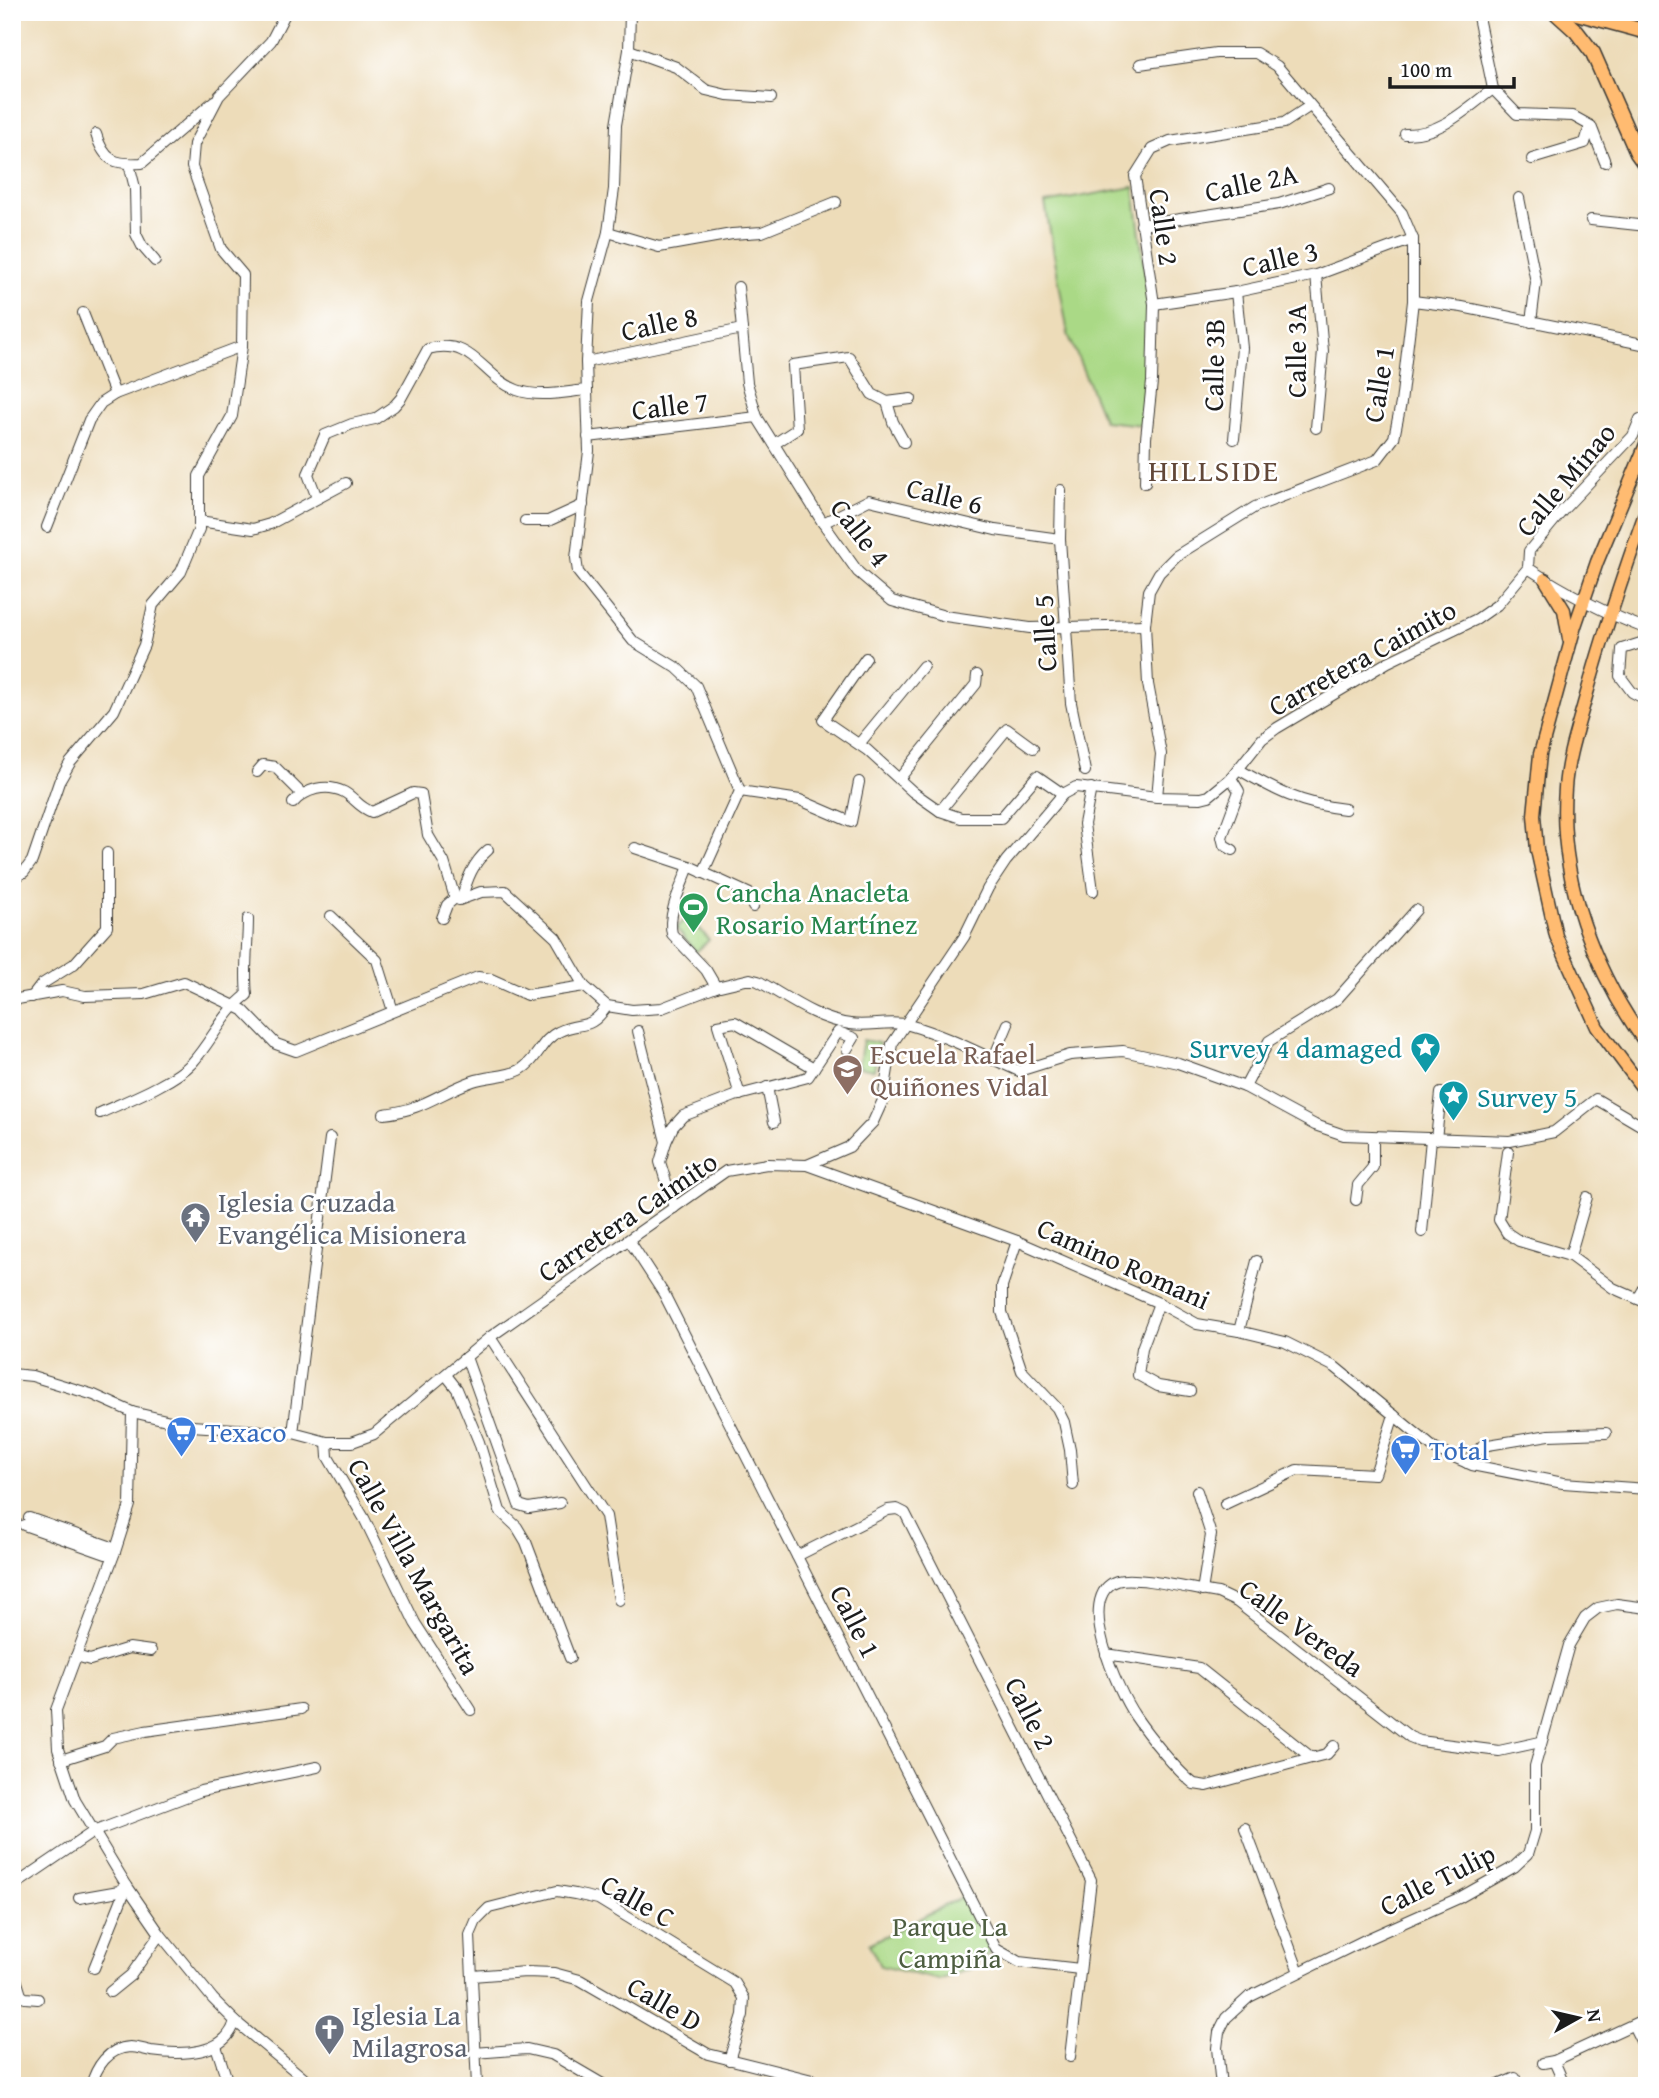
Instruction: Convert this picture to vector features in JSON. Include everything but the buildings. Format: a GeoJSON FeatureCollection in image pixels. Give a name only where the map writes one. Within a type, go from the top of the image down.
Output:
{"type":"FeatureCollection","features":[{"type":"Feature","properties":{"kind":"highway"},"geometry":{"type":"LineString","coordinates":[[1555,12],[1576,30],[1593,53],[1637,153],[1647,167]]}},
{"type":"Feature","properties":{"kind":"highway"},"geometry":{"type":"LineString","coordinates":[[1573,12],[1647,32]]}},
{"type":"Feature","properties":{"kind":"highway"},"geometry":{"type":"LineString","coordinates":[[1647,97],[1644,117],[1647,134]]}},
{"type":"Feature","properties":{"kind":"main road"},"geometry":{"type":"LineString","coordinates":[[1647,442],[1597,562],[1569,648],[1540,754],[1534,815],[1537,850],[1551,915],[1565,956],[1597,1027],[1647,1094]]}},
{"type":"Feature","properties":{"kind":"main road"},"geometry":{"type":"LineString","coordinates":[[1647,508],[1610,614],[1569,760],[1564,788],[1566,847],[1584,926],[1623,1012],[1647,1045]]}},
{"type":"Feature","properties":{"kind":"main road"},"geometry":{"type":"LineString","coordinates":[[1545,579],[1568,621],[1569,648]]}},
{"type":"Feature","properties":{"kind":"street"},"geometry":{"type":"LineString","coordinates":[[96,134],[101,151],[111,160],[129,164],[142,163],[219,96],[271,41],[286,12]]}},
{"type":"Feature","properties":{"kind":"street"},"geometry":{"type":"LineString","coordinates":[[630,12],[629,50],[615,125],[614,189],[608,232],[589,302],[586,362],[588,437],[576,558],[578,572],[633,641],[677,668],[696,686],[740,791],[703,873]]}},
{"type":"Feature","properties":{"kind":"street"},"geometry":{"type":"LineString","coordinates":[[1477,12],[1493,89],[1517,114],[1573,116],[1591,126],[1605,162]]}},
{"type":"Feature","properties":{"kind":"street"},"geometry":{"type":"LineString","coordinates":[[629,50],[676,66],[706,90],[727,95],[771,98]]}},
{"type":"Feature","properties":{"kind":"street","name":"Calle 1"},"geometry":{"type":"LineString","coordinates":[[1140,64],[1216,53],[1256,53],[1277,66],[1402,213],[1413,239],[1413,302],[1394,438],[1377,460],[1255,507],[1176,556],[1159,573],[1149,591],[1144,625],[1148,684],[1161,754],[1157,797]]}},
{"type":"Feature","properties":{"kind":"street"},"geometry":{"type":"LineString","coordinates":[[1405,134],[1418,135],[1443,126],[1493,89]]}},
{"type":"Feature","properties":{"kind":"street"},"geometry":{"type":"LineString","coordinates":[[12,879],[24,872],[32,861],[59,782],[70,762],[114,710],[144,645],[153,605],[181,572],[199,529],[199,476],[232,416],[242,346],[243,275],[221,249],[192,167],[194,144],[219,96]]}},
{"type":"Feature","properties":{"kind":"street","name":"Calle 2"},"geometry":{"type":"LineString","coordinates":[[1145,483],[1154,304],[1135,176],[1152,149],[1170,141],[1284,122],[1310,106]]}},
{"type":"Feature","properties":{"kind":"street"},"geometry":{"type":"LineString","coordinates":[[1532,159],[1585,144],[1591,126]]}},
{"type":"Feature","properties":{"kind":"street"},"geometry":{"type":"LineString","coordinates":[[129,164],[135,188],[136,234],[155,261]]}},
{"type":"Feature","properties":{"kind":"street","name":"Calle 2A"},"geometry":{"type":"LineString","coordinates":[[1141,225],[1279,204],[1329,188]]}},
{"type":"Feature","properties":{"kind":"street"},"geometry":{"type":"LineString","coordinates":[[1519,198],[1536,282],[1531,322]]}},
{"type":"Feature","properties":{"kind":"street"},"geometry":{"type":"LineString","coordinates":[[608,232],[659,247],[732,234],[762,232],[836,202]]}},
{"type":"Feature","properties":{"kind":"street"},"geometry":{"type":"LineString","coordinates":[[1591,220],[1647,226]]}},
{"type":"Feature","properties":{"kind":"street","name":"Calle 3"},"geometry":{"type":"LineString","coordinates":[[1154,304],[1236,292],[1316,275],[1413,239]]}},
{"type":"Feature","properties":{"kind":"street","name":"Calle 3A"},"geometry":{"type":"LineString","coordinates":[[1316,275],[1323,351],[1316,428]]}},
{"type":"Feature","properties":{"kind":"street","name":"Calle 4"},"geometry":{"type":"LineString","coordinates":[[738,287],[747,383],[757,417],[823,523],[858,572],[892,601],[945,616],[1030,628],[1144,625]]}},
{"type":"Feature","properties":{"kind":"street","name":"Calle 3B"},"geometry":{"type":"LineString","coordinates":[[1234,439],[1242,348],[1236,292]]}},
{"type":"Feature","properties":{"kind":"street"},"geometry":{"type":"LineString","coordinates":[[1413,302],[1462,307],[1647,345]]}},
{"type":"Feature","properties":{"kind":"street"},"geometry":{"type":"LineString","coordinates":[[83,313],[116,394]]}},
{"type":"Feature","properties":{"kind":"street","name":"Calle 8"},"geometry":{"type":"LineString","coordinates":[[586,362],[742,329]]}},
{"type":"Feature","properties":{"kind":"street"},"geometry":{"type":"LineString","coordinates":[[47,527],[89,420],[101,403],[116,394],[242,346]]}},
{"type":"Feature","properties":{"kind":"street"},"geometry":{"type":"LineString","coordinates":[[317,498],[309,474],[325,435],[352,424],[375,419],[394,406],[428,349],[443,347],[467,352],[517,390],[540,394],[587,390]]}},
{"type":"Feature","properties":{"kind":"street"},"geometry":{"type":"LineString","coordinates":[[774,444],[797,429],[793,365],[849,357],[872,394],[887,402],[911,399]]}},
{"type":"Feature","properties":{"kind":"street"},"geometry":{"type":"LineString","coordinates":[[887,402],[893,422],[904,442]]}},
{"type":"Feature","properties":{"kind":"street","name":"Calle 7"},"geometry":{"type":"LineString","coordinates":[[588,437],[757,417]]}},
{"type":"Feature","properties":{"kind":"street","name":"Calle Minao"},"geometry":{"type":"LineString","coordinates":[[1528,568],[1529,551],[1563,510],[1633,436],[1640,419]]}},
{"type":"Feature","properties":{"kind":"street"},"geometry":{"type":"LineString","coordinates":[[199,521],[253,529],[270,524],[346,483]]}},
{"type":"Feature","properties":{"kind":"street","name":"Calle 5"},"geometry":{"type":"LineString","coordinates":[[1061,490],[1060,538],[1070,703],[1085,771]]}},
{"type":"Feature","properties":{"kind":"street","name":"Calle 6"},"geometry":{"type":"LineString","coordinates":[[823,523],[870,500],[995,530],[1060,538]]}},
{"type":"Feature","properties":{"kind":"street"},"geometry":{"type":"LineString","coordinates":[[525,521],[548,521],[583,505]]}},
{"type":"Feature","properties":{"kind":"street"},"geometry":{"type":"LineString","coordinates":[[1528,568],[1584,601],[1647,629]]}},
{"type":"Feature","properties":{"kind":"street","name":"Carretera Caimito"},"geometry":{"type":"LineString","coordinates":[[12,1374],[32,1376],[94,1395],[132,1412],[192,1426],[293,1433],[327,1442],[352,1442],[374,1434],[491,1337],[726,1171],[768,1164],[807,1165],[849,1147],[873,1122],[883,1100],[892,1044],[964,937],[988,888],[1006,861],[1063,794],[1076,787],[1157,797],[1209,796],[1231,778],[1262,739],[1277,728],[1388,662],[1477,620],[1497,605],[1528,568]]}},
{"type":"Feature","properties":{"kind":"street"},"geometry":{"type":"LineString","coordinates":[[1647,641],[1622,649],[1620,676],[1632,692],[1647,700]]}},
{"type":"Feature","properties":{"kind":"street"},"geometry":{"type":"LineString","coordinates":[[866,658],[823,720],[859,744],[940,811],[961,818],[1001,818],[1037,776],[1063,794]]}},
{"type":"Feature","properties":{"kind":"street"},"geometry":{"type":"LineString","coordinates":[[859,744],[923,666]]}},
{"type":"Feature","properties":{"kind":"street"},"geometry":{"type":"LineString","coordinates":[[899,779],[976,684],[977,675]]}},
{"type":"Feature","properties":{"kind":"street"},"geometry":{"type":"LineString","coordinates":[[940,811],[1007,729],[1033,748]]}},
{"type":"Feature","properties":{"kind":"street"},"geometry":{"type":"LineString","coordinates":[[257,772],[263,765],[275,766],[301,793]]}},
{"type":"Feature","properties":{"kind":"street"},"geometry":{"type":"LineString","coordinates":[[1238,769],[1275,790],[1315,805],[1345,809]]}},
{"type":"Feature","properties":{"kind":"street"},"geometry":{"type":"LineString","coordinates":[[1231,778],[1239,792],[1222,837],[1224,845],[1233,850]]}},
{"type":"Feature","properties":{"kind":"street"},"geometry":{"type":"LineString","coordinates":[[740,791],[800,800],[851,822],[859,782]]}},
{"type":"Feature","properties":{"kind":"street"},"geometry":{"type":"LineString","coordinates":[[293,803],[301,793],[317,788],[344,792],[361,809],[372,812],[413,793],[421,794],[428,835],[444,862],[459,898]]}},
{"type":"Feature","properties":{"kind":"street"},"geometry":{"type":"LineString","coordinates":[[1091,788],[1084,824],[1093,891]]}},
{"type":"Feature","properties":{"kind":"street"},"geometry":{"type":"LineString","coordinates":[[635,848],[690,866],[750,894],[752,906]]}},
{"type":"Feature","properties":{"kind":"street"},"geometry":{"type":"LineString","coordinates":[[459,898],[467,879],[488,850]]}},
{"type":"Feature","properties":{"kind":"street"},"geometry":{"type":"LineString","coordinates":[[32,997],[42,984],[74,964],[107,927],[107,853]]}},
{"type":"Feature","properties":{"kind":"street"},"geometry":{"type":"LineString","coordinates":[[690,866],[672,914],[670,929],[706,970],[716,987]]}},
{"type":"Feature","properties":{"kind":"street"},"geometry":{"type":"LineString","coordinates":[[442,918],[447,905],[459,898],[481,892],[505,891],[556,937],[584,986],[607,1006],[632,1010],[662,1008],[716,987],[750,979],[808,1010],[839,1022],[906,1024],[1019,1071],[1070,1055],[1123,1051],[1178,1063],[1245,1087],[1315,1125],[1344,1135],[1510,1141],[1554,1132],[1596,1099],[1647,1129]]}},
{"type":"Feature","properties":{"kind":"street"},"geometry":{"type":"LineString","coordinates":[[1245,1087],[1269,1041],[1337,999],[1416,910]]}},
{"type":"Feature","properties":{"kind":"street"},"geometry":{"type":"LineString","coordinates":[[331,916],[377,960],[393,1011]]}},
{"type":"Feature","properties":{"kind":"street"},"geometry":{"type":"LineString","coordinates":[[100,1113],[161,1084],[191,1064],[233,1006],[247,995],[244,969],[248,956],[248,919]]}},
{"type":"Feature","properties":{"kind":"street"},"geometry":{"type":"LineString","coordinates":[[12,1000],[62,991],[85,996],[144,994],[184,982],[243,1010],[276,1044],[296,1051],[478,977],[491,979],[527,995],[584,986]]}},
{"type":"Feature","properties":{"kind":"street"},"geometry":{"type":"LineString","coordinates":[[384,1114],[405,1112],[474,1081],[520,1070],[529,1063],[548,1038],[560,1031],[583,1027],[597,1020],[607,1006]]}},
{"type":"Feature","properties":{"kind":"street"},"geometry":{"type":"LineString","coordinates":[[740,1095],[719,1025],[735,1022],[814,1068]]}},
{"type":"Feature","properties":{"kind":"street"},"geometry":{"type":"LineString","coordinates":[[993,1060],[1008,1024]]}},
{"type":"Feature","properties":{"kind":"street"},"geometry":{"type":"LineString","coordinates":[[638,1031],[666,1142]]}},
{"type":"Feature","properties":{"kind":"street"},"geometry":{"type":"LineString","coordinates":[[674,1208],[660,1162],[673,1127],[683,1116],[740,1095],[808,1077],[838,1032],[854,1038],[846,1049]]}},
{"type":"Feature","properties":{"kind":"street"},"geometry":{"type":"LineString","coordinates":[[767,1087],[775,1122]]}},
{"type":"Feature","properties":{"kind":"street"},"geometry":{"type":"LineString","coordinates":[[1422,1231],[1441,1093]]}},
{"type":"Feature","properties":{"kind":"street"},"geometry":{"type":"LineString","coordinates":[[1356,1200],[1358,1185],[1373,1167],[1373,1137]]}},
{"type":"Feature","properties":{"kind":"street"},"geometry":{"type":"LineString","coordinates":[[293,1433],[330,1138]]}},
{"type":"Feature","properties":{"kind":"street"},"geometry":{"type":"LineString","coordinates":[[1508,1152],[1499,1220],[1507,1233],[1519,1241],[1570,1256],[1612,1288],[1642,1301],[1647,1283]]}},
{"type":"Feature","properties":{"kind":"street","name":"Camino Romani"},"geometry":{"type":"LineString","coordinates":[[807,1165],[1017,1241],[1159,1303],[1197,1324],[1285,1342],[1335,1367],[1435,1449],[1467,1463],[1563,1483],[1647,1489]]}},
{"type":"Feature","properties":{"kind":"street"},"geometry":{"type":"LineString","coordinates":[[1570,1256],[1587,1197]]}},
{"type":"Feature","properties":{"kind":"street","name":"Calle 1"},"geometry":{"type":"LineString","coordinates":[[629,1240],[664,1294],[996,1949],[1019,1962],[1080,1969]]}},
{"type":"Feature","properties":{"kind":"street"},"geometry":{"type":"LineString","coordinates":[[1017,1241],[1002,1286],[1002,1312],[1022,1371],[1057,1408],[1065,1422],[1073,1485]]}},
{"type":"Feature","properties":{"kind":"street"},"geometry":{"type":"LineString","coordinates":[[1239,1331],[1257,1261]]}},
{"type":"Feature","properties":{"kind":"street"},"geometry":{"type":"LineString","coordinates":[[1159,1303],[1142,1348],[1138,1375],[1158,1386],[1190,1391]]}},
{"type":"Feature","properties":{"kind":"street"},"geometry":{"type":"LineString","coordinates":[[491,1337],[606,1516],[619,1600]]}},
{"type":"Feature","properties":{"kind":"street"},"geometry":{"type":"LineString","coordinates":[[466,1357],[519,1505],[529,1508],[560,1503]]}},
{"type":"Feature","properties":{"kind":"street"},"geometry":{"type":"LineString","coordinates":[[446,1375],[457,1389],[479,1442],[500,1511],[517,1527],[526,1542],[570,1658]]}},
{"type":"Feature","properties":{"kind":"street"},"geometry":{"type":"LineString","coordinates":[[132,1412],[130,1506],[56,1710],[58,1749],[75,1800],[159,1934],[235,2021],[313,2086]]}},
{"type":"Feature","properties":{"kind":"street"},"geometry":{"type":"LineString","coordinates":[[1226,1504],[1297,1470],[1375,1474],[1394,1415]]}},
{"type":"Feature","properties":{"kind":"street"},"geometry":{"type":"LineString","coordinates":[[1467,1463],[1482,1446],[1549,1435],[1606,1433]]}},
{"type":"Feature","properties":{"kind":"street","name":"Calle Villa Margarita"},"geometry":{"type":"LineString","coordinates":[[327,1442],[328,1457],[364,1518],[415,1623],[471,1710]]}},
{"type":"Feature","properties":{"kind":"street"},"geometry":{"type":"LineString","coordinates":[[1196,1491],[1210,1535],[1202,1591]]}},
{"type":"Feature","properties":{"kind":"street","name":"Calle 2"},"geometry":{"type":"LineString","coordinates":[[797,1556],[888,1510],[897,1509],[905,1513],[1091,1880],[1069,2057]]}},
{"type":"Feature","properties":{"kind":"street"},"geometry":{"type":"LineString","coordinates":[[26,1522],[109,1546],[115,1552]]}},
{"type":"Feature","properties":{"kind":"street","name":"Calle Vereda"},"geometry":{"type":"LineString","coordinates":[[1334,1746],[1326,1754],[1312,1758],[1207,1786],[1194,1784],[1135,1716],[1115,1680],[1106,1654],[1098,1611],[1099,1600],[1110,1585],[1128,1579],[1217,1594],[1237,1602],[1410,1737],[1420,1741],[1499,1751],[1540,1742]]}},
{"type":"Feature","properties":{"kind":"street","name":"Calle Tulip"},"geometry":{"type":"LineString","coordinates":[[1221,2086],[1217,2048],[1219,2032],[1226,2018],[1249,1997],[1459,1898],[1514,1867],[1528,1854],[1535,1831],[1535,1766],[1569,1645],[1585,1618],[1598,1608],[1617,1604],[1647,1608]]}},
{"type":"Feature","properties":{"kind":"street"},"geometry":{"type":"LineString","coordinates":[[76,1656],[90,1660],[130,1648],[150,1651]]}},
{"type":"Feature","properties":{"kind":"street"},"geometry":{"type":"LineString","coordinates":[[1106,1654],[1199,1668],[1312,1758]]}},
{"type":"Feature","properties":{"kind":"street"},"geometry":{"type":"LineString","coordinates":[[61,1760],[105,1745],[113,1738],[145,1731],[301,1709]]}},
{"type":"Feature","properties":{"kind":"street"},"geometry":{"type":"LineString","coordinates":[[12,1887],[93,1832],[201,1791],[317,1767]]}},
{"type":"Feature","properties":{"kind":"street"},"geometry":{"type":"LineString","coordinates":[[1245,1828],[1299,1972]]}},
{"type":"Feature","properties":{"kind":"street"},"geometry":{"type":"LineString","coordinates":[[79,1898],[119,1891],[127,1886]]}},
{"type":"Feature","properties":{"kind":"street"},"geometry":{"type":"LineString","coordinates":[[94,1968],[127,1886]]}},
{"type":"Feature","properties":{"kind":"street","name":"Calle C"},"geometry":{"type":"LineString","coordinates":[[477,2086],[470,1935],[476,1921],[489,1908],[557,1891],[598,1899],[735,1983],[744,1998],[743,2015],[729,2060]]}},
{"type":"Feature","properties":{"kind":"street"},"geometry":{"type":"LineString","coordinates":[[110,1992],[131,1975],[159,1934]]}},
{"type":"Feature","properties":{"kind":"street"},"geometry":{"type":"LineString","coordinates":[[12,1966],[21,1995],[25,1998],[38,1998]]}},
{"type":"Feature","properties":{"kind":"street","name":"Calle D"},"geometry":{"type":"LineString","coordinates":[[472,1976],[554,1973],[579,1980],[708,2054],[836,2086]]}},
{"type":"Feature","properties":{"kind":"street"},"geometry":{"type":"LineString","coordinates":[[1565,2086],[1549,2062],[1647,2018]]}},
{"type":"Feature","properties":{"kind":"street"},"geometry":{"type":"LineString","coordinates":[[91,2086],[94,2074],[106,2057],[120,2050],[132,2047],[176,2053],[201,2052],[225,2040],[235,2021]]}},
{"type":"Feature","properties":{"kind":"street"},"geometry":{"type":"LineString","coordinates":[[1633,2025],[1647,2053]]}},
{"type":"Feature","properties":{"kind":"street"},"geometry":{"type":"LineString","coordinates":[[216,2046],[229,2086]]}},
{"type":"Feature","properties":{"kind":"street"},"geometry":{"type":"LineString","coordinates":[[474,2053],[527,2049],[553,2054],[606,2086]]}},
{"type":"Feature","properties":{"kind":"street"},"geometry":{"type":"LineString","coordinates":[[1496,2086],[1515,2078]]}},
{"type":"Feature","properties":{"kind":"green space"},"geometry":{"type":"Polygon","coordinates":[[[1134,187],[1151,321],[1146,422],[1143,425],[1104,421],[1068,334],[1045,203],[1134,187]]]}},
{"type":"Feature","properties":{"kind":"green space","name":"Cancha Anacleta Rosario Martínez"},"geometry":{"type":"Polygon","coordinates":[[[689,916],[709,940],[696,952],[676,928],[689,916]]]}},
{"type":"Feature","properties":{"kind":"green space"},"geometry":{"type":"Polygon","coordinates":[[[863,1040],[879,1043],[874,1070],[858,1067],[863,1040]]]}},
{"type":"Feature","properties":{"kind":"green space","name":"Parque La Campiña"},"geometry":{"type":"Polygon","coordinates":[[[965,1895],[994,1950],[972,1968],[939,1980],[880,1966],[869,1944],[965,1895]]]}},
{"type":"Feature","properties":{"kind":"place","name":"Cancha Anacleta Rosario Martínez"},"geometry":{"type":"Point","coordinates":[693,934]}},
{"type":"Feature","properties":{"kind":"place","name":"Survey 4 damaged"},"geometry":{"type":"Point","coordinates":[1425,1074]}},
{"type":"Feature","properties":{"kind":"place","name":"Escuela Rafael Quiñones Vidal"},"geometry":{"type":"Point","coordinates":[847,1096]}},
{"type":"Feature","properties":{"kind":"place","name":"Survey 5"},"geometry":{"type":"Point","coordinates":[1454,1123]}},
{"type":"Feature","properties":{"kind":"place","name":"Iglesia Cruzada Evangélica Misionera"},"geometry":{"type":"Point","coordinates":[195,1244]}},
{"type":"Feature","properties":{"kind":"place","name":"Texaco"},"geometry":{"type":"Point","coordinates":[182,1458]}},
{"type":"Feature","properties":{"kind":"place","name":"Total"},"geometry":{"type":"Point","coordinates":[1406,1476]}},
{"type":"Feature","properties":{"kind":"place","name":"Iglesia La Milagrosa"},"geometry":{"type":"Point","coordinates":[329,2057]}},
{"type":"Feature","properties":{"kind":"district","name":"HILLSIDE"},"geometry":{"type":"Point","coordinates":[1214,470]}}]}
